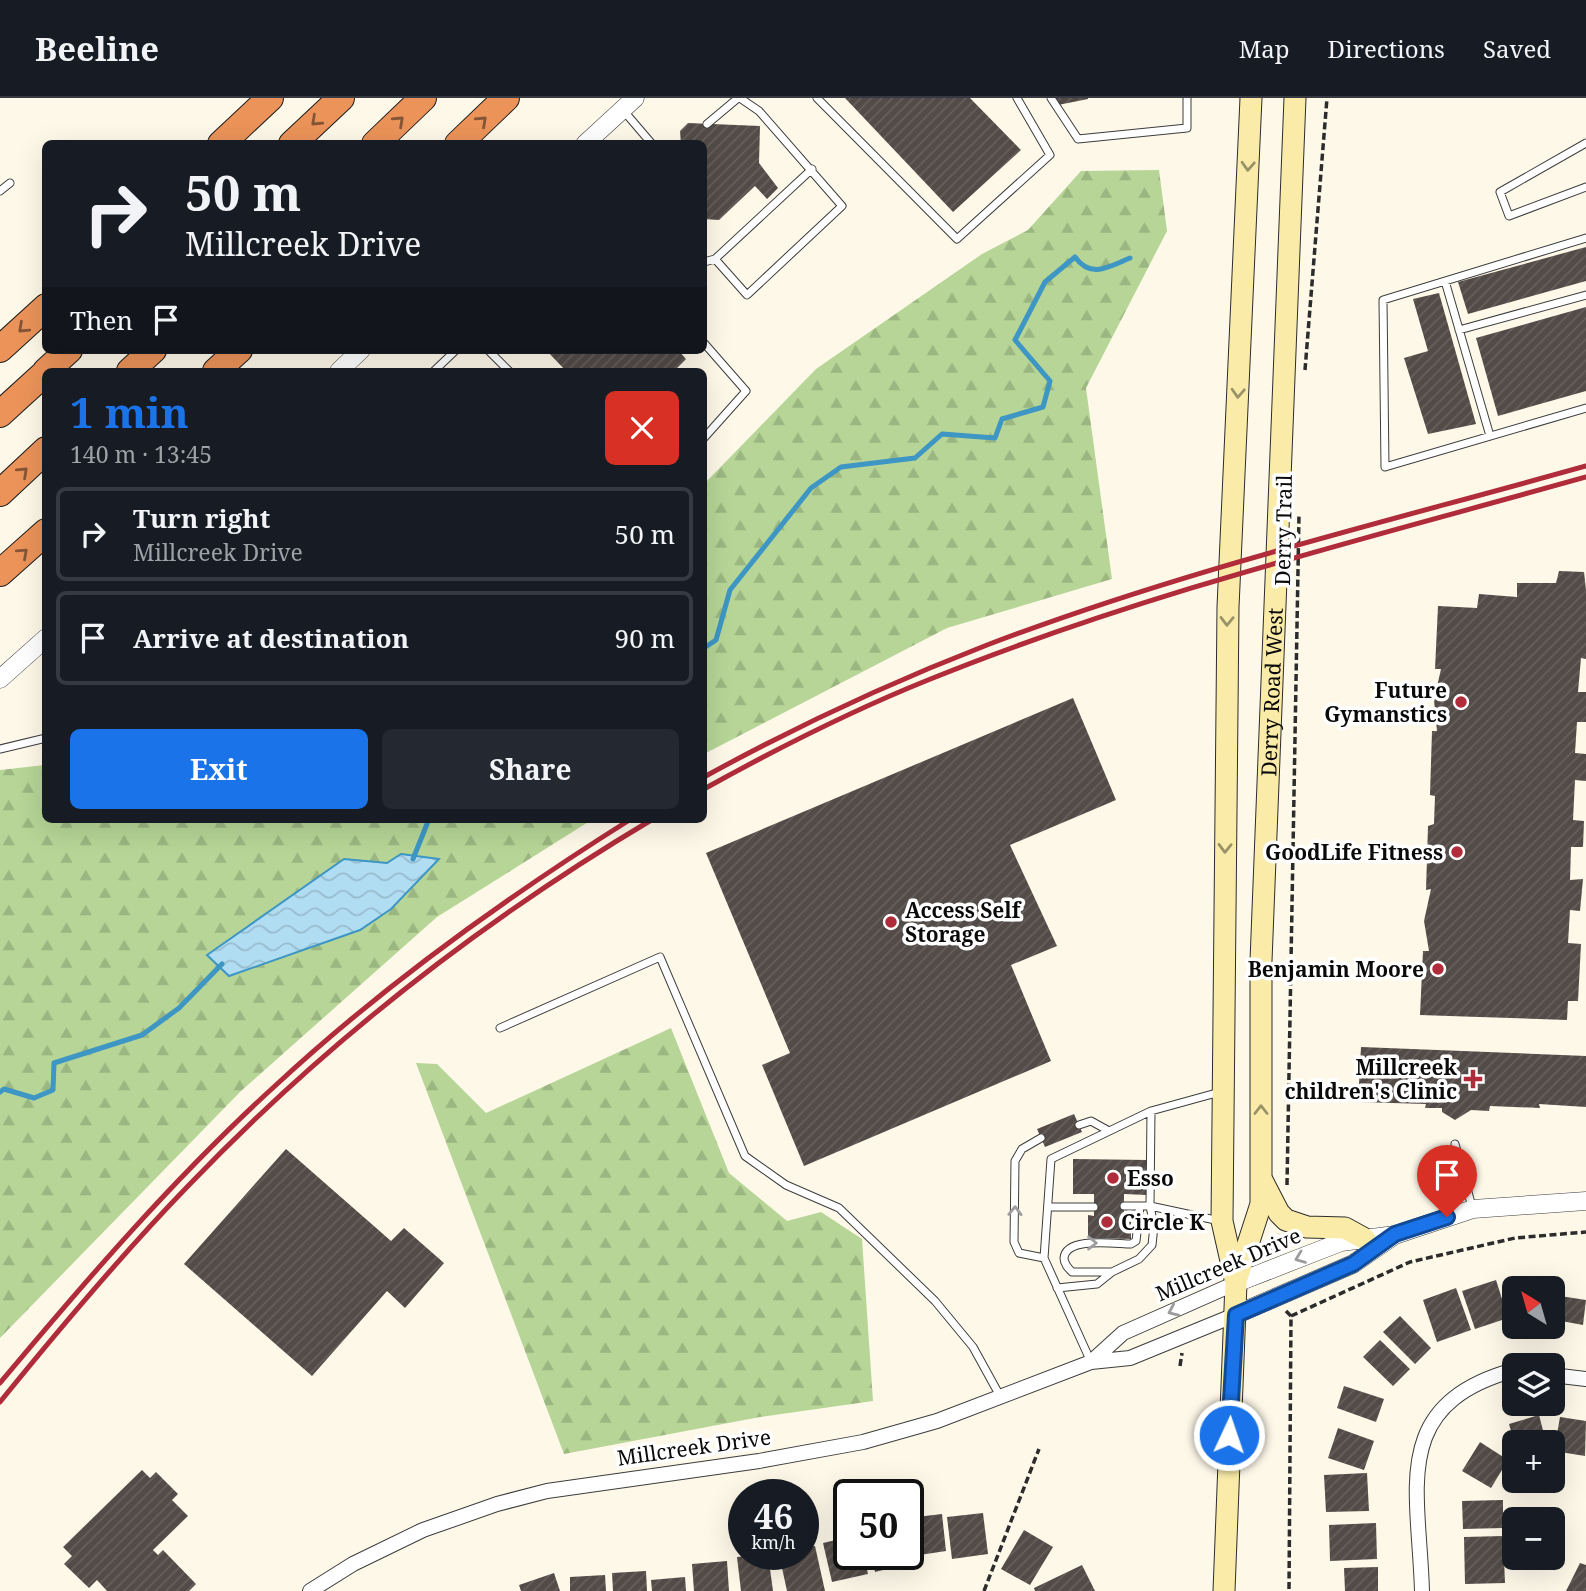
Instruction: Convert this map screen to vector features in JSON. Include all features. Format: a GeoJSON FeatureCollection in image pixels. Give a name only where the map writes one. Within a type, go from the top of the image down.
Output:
{"type":"FeatureCollection","features":[{"type":"Feature","properties":{"kind":"highway"},"geometry":{"type":"LineString","coordinates":[[225,140],[270,98]]}},
{"type":"Feature","properties":{"kind":"highway"},"geometry":{"type":"LineString","coordinates":[[296,140],[341,98]]}},
{"type":"Feature","properties":{"kind":"highway"},"geometry":{"type":"LineString","coordinates":[[379,140],[424,98]]}},
{"type":"Feature","properties":{"kind":"highway"},"geometry":{"type":"LineString","coordinates":[[462,140],[506,98]]}},
{"type":"Feature","properties":{"kind":"highway"},"geometry":{"type":"LineString","coordinates":[[0,349],[42,311]]}},
{"type":"Feature","properties":{"kind":"highway"},"geometry":{"type":"LineString","coordinates":[[49,368],[65,354]]}},
{"type":"Feature","properties":{"kind":"highway"},"geometry":{"type":"LineString","coordinates":[[133,368],[149,354]]}},
{"type":"Feature","properties":{"kind":"highway"},"geometry":{"type":"LineString","coordinates":[[219,368],[235,354]]}},
{"type":"Feature","properties":{"kind":"highway"},"geometry":{"type":"LineString","coordinates":[[0,414],[42,375]]}},
{"type":"Feature","properties":{"kind":"highway"},"geometry":{"type":"LineString","coordinates":[[0,493],[42,454]]}},
{"type":"Feature","properties":{"kind":"highway"},"geometry":{"type":"LineString","coordinates":[[0,573],[42,536]]}},
{"type":"Feature","properties":{"kind":"main road","name":"Derry Road West"},"geometry":{"type":"LineString","coordinates":[[1224,1591],[1236,1315],[1236,1283],[1222,1221],[1227,607],[1251,98]]}},
{"type":"Feature","properties":{"kind":"main road","name":"Derry Road West"},"geometry":{"type":"LineString","coordinates":[[1236,1283],[1261,1204],[1261,947],[1295,98]]}},
{"type":"Feature","properties":{"kind":"main road"},"geometry":{"type":"LineString","coordinates":[[1261,1178],[1279,1213],[1286,1220],[1307,1227],[1345,1228],[1365,1239]]}},
{"type":"Feature","properties":{"kind":"street"},"geometry":{"type":"LineString","coordinates":[[590,140],[629,104]]}},
{"type":"Feature","properties":{"kind":"street"},"geometry":{"type":"LineString","coordinates":[[342,368],[357,354]]}},
{"type":"Feature","properties":{"kind":"street"},"geometry":{"type":"LineString","coordinates":[[0,679],[42,642]]}},
{"type":"Feature","properties":{"kind":"street","name":"Millcreek Drive"},"geometry":{"type":"LineString","coordinates":[[1091,1362],[1123,1333],[1236,1283],[1341,1242],[1395,1234],[1473,1209],[1586,1201]]}},
{"type":"Feature","properties":{"kind":"street","name":"Millcreek Drive"},"geometry":{"type":"LineString","coordinates":[[310,1591],[353,1564],[423,1530],[497,1504],[547,1490],[759,1461],[863,1442],[937,1421],[1091,1362],[1130,1358],[1353,1264],[1395,1234]]}},
{"type":"Feature","properties":{"kind":"street"},"geometry":{"type":"LineString","coordinates":[[1422,1591],[1418,1461],[1424,1434],[1443,1404],[1482,1379],[1502,1373]]}},
{"type":"Feature","properties":{"kind":"street"},"geometry":{"type":"LineString","coordinates":[[1565,1377],[1586,1380]]}},
{"type":"Feature","properties":{"kind":"lane"},"geometry":{"type":"LineString","coordinates":[[707,124],[739,98],[759,111],[842,206],[747,295],[715,259]]}},
{"type":"Feature","properties":{"kind":"lane"},"geometry":{"type":"LineString","coordinates":[[817,98],[957,239],[1050,155],[1017,98]]}},
{"type":"Feature","properties":{"kind":"lane"},"geometry":{"type":"LineString","coordinates":[[1051,98],[1078,139],[1187,128],[1187,98]]}},
{"type":"Feature","properties":{"kind":"lane"},"geometry":{"type":"LineString","coordinates":[[629,104],[650,140]]}},
{"type":"Feature","properties":{"kind":"lane"},"geometry":{"type":"LineString","coordinates":[[1586,143],[1500,192],[1509,216],[1586,187]]}},
{"type":"Feature","properties":{"kind":"lane"},"geometry":{"type":"LineString","coordinates":[[707,261],[715,259],[812,169]]}},
{"type":"Feature","properties":{"kind":"lane"},"geometry":{"type":"LineString","coordinates":[[0,191],[10,183]]}},
{"type":"Feature","properties":{"kind":"lane"},"geometry":{"type":"LineString","coordinates":[[1586,238],[1383,300],[1385,467],[1586,408]]}},
{"type":"Feature","properties":{"kind":"lane"},"geometry":{"type":"LineString","coordinates":[[1446,281],[1490,436]]}},
{"type":"Feature","properties":{"kind":"lane"},"geometry":{"type":"LineString","coordinates":[[1460,330],[1586,295]]}},
{"type":"Feature","properties":{"kind":"lane"},"geometry":{"type":"LineString","coordinates":[[707,346],[746,391],[707,435]]}},
{"type":"Feature","properties":{"kind":"lane"},"geometry":{"type":"LineString","coordinates":[[437,368],[452,354]]}},
{"type":"Feature","properties":{"kind":"lane"},"geometry":{"type":"LineString","coordinates":[[492,354],[506,368]]}},
{"type":"Feature","properties":{"kind":"lane"},"geometry":{"type":"LineString","coordinates":[[0,749],[42,739]]}},
{"type":"Feature","properties":{"kind":"lane"},"geometry":{"type":"LineString","coordinates":[[500,1028],[660,957],[745,1156],[786,1185],[839,1208],[935,1301],[974,1347],[1000,1396]]}},
{"type":"Feature","properties":{"kind":"lane"},"geometry":{"type":"LineString","coordinates":[[1091,1362],[1044,1258],[1051,1159],[1151,1111],[1224,1091]]}},
{"type":"Feature","properties":{"kind":"lane"},"geometry":{"type":"LineString","coordinates":[[1057,1288],[1097,1284],[1112,1272],[1139,1259],[1152,1245],[1154,1226],[1150,1206],[1151,1111]]}},
{"type":"Feature","properties":{"kind":"lane"},"geometry":{"type":"LineString","coordinates":[[1079,1125],[1091,1121],[1109,1131]]}},
{"type":"Feature","properties":{"kind":"lane"},"geometry":{"type":"LineString","coordinates":[[1041,1138],[1021,1149],[1015,1161],[1014,1242],[1019,1253],[1044,1258]]}},
{"type":"Feature","properties":{"kind":"lane"},"geometry":{"type":"LineString","coordinates":[[1455,1144],[1473,1209]]}},
{"type":"Feature","properties":{"kind":"lane"},"geometry":{"type":"LineString","coordinates":[[1124,1206],[1150,1206],[1222,1221]]}},
{"type":"Feature","properties":{"kind":"lane"},"geometry":{"type":"LineString","coordinates":[[1112,1272],[1072,1272],[1066,1266],[1064,1257],[1067,1251],[1081,1242],[1131,1244],[1136,1241],[1140,1206]]}},
{"type":"Feature","properties":{"kind":"lane"},"geometry":{"type":"LineString","coordinates":[[1049,1207],[1094,1207]]}},
{"type":"Feature","properties":{"kind":"path"},"geometry":{"type":"LineString","coordinates":[[1305,374],[1327,98]]}},
{"type":"Feature","properties":{"kind":"path","name":"Derry Trail"},"geometry":{"type":"LineString","coordinates":[[1287,1192],[1299,513]]}},
{"type":"Feature","properties":{"kind":"path"},"geometry":{"type":"LineString","coordinates":[[1271,1248],[1280,1231]]}},
{"type":"Feature","properties":{"kind":"path"},"geometry":{"type":"LineString","coordinates":[[1291,1316],[1410,1262],[1515,1238],[1586,1232]]}},
{"type":"Feature","properties":{"kind":"path"},"geometry":{"type":"LineString","coordinates":[[1286,1310],[1291,1316],[1289,1591]]}},
{"type":"Feature","properties":{"kind":"path"},"geometry":{"type":"LineString","coordinates":[[1180,1366],[1184,1356]]}},
{"type":"Feature","properties":{"kind":"path"},"geometry":{"type":"LineString","coordinates":[[984,1591],[1039,1449]]}},
{"type":"Feature","properties":{"kind":"green space"},"geometry":{"type":"Polygon","coordinates":[[[1159,170],[1167,231],[1086,388],[1112,579],[947,628],[707,752],[707,481],[816,369],[982,254],[1028,230],[1081,171],[1159,170]]]}},
{"type":"Feature","properties":{"kind":"green space"},"geometry":{"type":"Polygon","coordinates":[[[42,765],[42,823],[587,823],[437,917],[241,1091],[0,1338],[0,770],[42,765]]]}},
{"type":"Feature","properties":{"kind":"green space"},"geometry":{"type":"Polygon","coordinates":[[[671,1028],[729,1173],[787,1221],[821,1212],[862,1239],[873,1401],[760,1417],[564,1454],[416,1063],[437,1064],[486,1113],[671,1028]]]}},
{"type":"Feature","properties":{"kind":"water"},"geometry":{"type":"Polygon","coordinates":[[[401,854],[439,859],[391,909],[360,930],[229,976],[207,955],[344,859],[387,863],[401,854]]]}},
{"type":"Feature","properties":{"kind":"building"},"geometry":{"type":"Polygon","coordinates":[[[845,98],[970,98],[1021,150],[953,212],[845,98]]]}},
{"type":"Feature","properties":{"kind":"building"},"geometry":{"type":"Polygon","coordinates":[[[1054,98],[1088,98],[1088,99],[1058,105],[1054,98]]]}},
{"type":"Feature","properties":{"kind":"building"},"geometry":{"type":"Polygon","coordinates":[[[688,123],[760,126],[759,163],[778,188],[767,199],[755,186],[719,220],[707,219],[707,140],[681,140],[680,131],[688,123]]]}},
{"type":"Feature","properties":{"kind":"building"},"geometry":{"type":"Polygon","coordinates":[[[1586,247],[1586,281],[1468,314],[1458,282],[1586,247]]]}},
{"type":"Feature","properties":{"kind":"building"},"geometry":{"type":"Polygon","coordinates":[[[1439,293],[1476,424],[1428,434],[1404,358],[1428,351],[1413,299],[1439,293]]]}},
{"type":"Feature","properties":{"kind":"building"},"geometry":{"type":"Polygon","coordinates":[[[1586,307],[1586,391],[1498,416],[1476,338],[1586,307]]]}},
{"type":"Feature","properties":{"kind":"building"},"geometry":{"type":"Polygon","coordinates":[[[550,354],[682,354],[686,359],[677,368],[563,368],[550,354]]]}},
{"type":"Feature","properties":{"kind":"building"},"geometry":{"type":"Polygon","coordinates":[[[1559,571],[1584,572],[1586,590],[1586,659],[1581,658],[1578,692],[1586,692],[1586,722],[1577,722],[1575,753],[1586,754],[1586,781],[1575,780],[1573,820],[1584,821],[1583,847],[1571,847],[1570,880],[1583,879],[1580,911],[1570,910],[1568,943],[1581,944],[1578,1001],[1568,1001],[1567,1020],[1420,1015],[1423,951],[1429,951],[1424,921],[1431,889],[1426,890],[1428,826],[1434,824],[1435,796],[1430,795],[1432,731],[1437,731],[1434,700],[1441,669],[1435,669],[1438,606],[1477,608],[1479,594],[1517,597],[1517,583],[1556,583],[1559,571]]]}},
{"type":"Feature","properties":{"kind":"building","name":"Access Self Storage"},"geometry":{"type":"Polygon","coordinates":[[[1073,698],[1116,800],[1010,845],[1057,946],[1011,965],[1051,1061],[804,1166],[762,1065],[790,1053],[706,853],[1073,698]]]}},
{"type":"Feature","properties":{"kind":"building","name":"Millcreek children's Clinic"},"geometry":{"type":"Polygon","coordinates":[[[1361,1047],[1586,1056],[1586,1107],[1539,1104],[1540,1108],[1490,1106],[1489,1111],[1471,1110],[1455,1120],[1442,1112],[1442,1108],[1425,1108],[1426,1104],[1358,1102],[1361,1047]]]}},
{"type":"Feature","properties":{"kind":"building"},"geometry":{"type":"Polygon","coordinates":[[[1074,1114],[1082,1132],[1045,1147],[1037,1129],[1074,1114]]]}},
{"type":"Feature","properties":{"kind":"building"},"geometry":{"type":"Polygon","coordinates":[[[286,1149],[391,1241],[404,1228],[444,1263],[405,1308],[387,1291],[312,1376],[184,1264],[286,1149]]]}},
{"type":"Feature","properties":{"kind":"building"},"geometry":{"type":"Polygon","coordinates":[[[1073,1159],[1148,1160],[1147,1195],[1124,1194],[1124,1216],[1131,1216],[1131,1239],[1088,1238],[1088,1215],[1094,1216],[1094,1194],[1073,1194],[1073,1159]]]}},
{"type":"Feature","properties":{"kind":"building"},"geometry":{"type":"Polygon","coordinates":[[[1496,1280],[1502,1299],[1502,1320],[1475,1329],[1462,1291],[1496,1280]]]}},
{"type":"Feature","properties":{"kind":"building"},"geometry":{"type":"Polygon","coordinates":[[[1456,1288],[1471,1330],[1437,1342],[1423,1300],[1456,1288]]]}},
{"type":"Feature","properties":{"kind":"building"},"geometry":{"type":"Polygon","coordinates":[[[1565,1297],[1586,1300],[1583,1325],[1565,1322],[1565,1297]]]}},
{"type":"Feature","properties":{"kind":"building"},"geometry":{"type":"Polygon","coordinates":[[[1400,1316],[1431,1348],[1415,1364],[1383,1332],[1400,1316]]]}},
{"type":"Feature","properties":{"kind":"building"},"geometry":{"type":"Polygon","coordinates":[[[1380,1340],[1410,1369],[1393,1386],[1363,1357],[1380,1340]]]}},
{"type":"Feature","properties":{"kind":"building"},"geometry":{"type":"Polygon","coordinates":[[[1344,1386],[1384,1399],[1376,1422],[1337,1408],[1344,1386]]]}},
{"type":"Feature","properties":{"kind":"building"},"geometry":{"type":"Polygon","coordinates":[[[1539,1416],[1543,1430],[1511,1430],[1509,1424],[1539,1416]]]}},
{"type":"Feature","properties":{"kind":"building"},"geometry":{"type":"Polygon","coordinates":[[[1560,1417],[1586,1421],[1585,1456],[1565,1453],[1565,1430],[1558,1430],[1560,1417]]]}},
{"type":"Feature","properties":{"kind":"building"},"geometry":{"type":"Polygon","coordinates":[[[1338,1428],[1374,1441],[1364,1470],[1328,1458],[1338,1428]]]}},
{"type":"Feature","properties":{"kind":"building"},"geometry":{"type":"Polygon","coordinates":[[[1480,1442],[1502,1456],[1502,1470],[1491,1488],[1462,1471],[1480,1442]]]}},
{"type":"Feature","properties":{"kind":"building"},"geometry":{"type":"Polygon","coordinates":[[[142,1470],[150,1478],[156,1472],[178,1494],[172,1500],[188,1516],[153,1550],[158,1555],[163,1550],[196,1584],[189,1591],[107,1591],[97,1580],[89,1588],[64,1564],[72,1556],[63,1547],[142,1470]]]}},
{"type":"Feature","properties":{"kind":"building"},"geometry":{"type":"Polygon","coordinates":[[[1367,1473],[1369,1511],[1326,1512],[1324,1475],[1367,1473]]]}},
{"type":"Feature","properties":{"kind":"building"},"geometry":{"type":"Polygon","coordinates":[[[1503,1500],[1502,1528],[1463,1529],[1462,1501],[1503,1500]]]}},
{"type":"Feature","properties":{"kind":"building"},"geometry":{"type":"Polygon","coordinates":[[[983,1513],[988,1554],[952,1559],[947,1517],[983,1513]]]}},
{"type":"Feature","properties":{"kind":"building"},"geometry":{"type":"Polygon","coordinates":[[[942,1514],[946,1551],[924,1554],[924,1516],[942,1514]]]}},
{"type":"Feature","properties":{"kind":"building"},"geometry":{"type":"Polygon","coordinates":[[[1376,1523],[1377,1559],[1330,1561],[1329,1525],[1376,1523]]]}},
{"type":"Feature","properties":{"kind":"building"},"geometry":{"type":"Polygon","coordinates":[[[1024,1530],[1053,1547],[1030,1585],[1001,1569],[1024,1530]]]}},
{"type":"Feature","properties":{"kind":"building"},"geometry":{"type":"Polygon","coordinates":[[[1502,1536],[1502,1570],[1504,1570],[1505,1583],[1465,1584],[1464,1537],[1502,1536]]]}},
{"type":"Feature","properties":{"kind":"building"},"geometry":{"type":"Polygon","coordinates":[[[833,1541],[833,1570],[867,1570],[868,1574],[832,1582],[823,1543],[833,1541]]]}},
{"type":"Feature","properties":{"kind":"building"},"geometry":{"type":"Polygon","coordinates":[[[727,1561],[729,1591],[694,1591],[692,1564],[727,1561]]]}},
{"type":"Feature","properties":{"kind":"building"},"geometry":{"type":"Polygon","coordinates":[[[1580,1563],[1586,1565],[1586,1591],[1566,1591],[1580,1563]]]}},
{"type":"Feature","properties":{"kind":"building"},"geometry":{"type":"Polygon","coordinates":[[[819,1564],[825,1591],[787,1591],[782,1570],[819,1570],[819,1564]]]}},
{"type":"Feature","properties":{"kind":"building"},"geometry":{"type":"Polygon","coordinates":[[[1082,1565],[1095,1591],[1035,1591],[1034,1588],[1082,1565]]]}},
{"type":"Feature","properties":{"kind":"building"},"geometry":{"type":"Polygon","coordinates":[[[1378,1567],[1378,1591],[1345,1591],[1344,1568],[1378,1567]]]}},
{"type":"Feature","properties":{"kind":"building"},"geometry":{"type":"Polygon","coordinates":[[[739,1570],[770,1570],[773,1591],[741,1591],[739,1570]]]}},
{"type":"Feature","properties":{"kind":"building"},"geometry":{"type":"Polygon","coordinates":[[[646,1571],[647,1591],[613,1591],[612,1573],[646,1571]]]}},
{"type":"Feature","properties":{"kind":"building"},"geometry":{"type":"Polygon","coordinates":[[[554,1573],[560,1591],[521,1591],[519,1585],[554,1573]]]}},
{"type":"Feature","properties":{"kind":"building"},"geometry":{"type":"Polygon","coordinates":[[[605,1575],[606,1591],[570,1591],[570,1577],[605,1575]]]}},
{"type":"Feature","properties":{"kind":"building"},"geometry":{"type":"Polygon","coordinates":[[[685,1577],[686,1591],[652,1591],[651,1580],[685,1577]]]}},
{"type":"Feature","properties":{"kind":"waterway"},"geometry":{"type":"LineString","coordinates":[[707,646],[716,640],[730,590],[811,488],[841,467],[915,458],[942,434],[995,438],[1002,419],[1043,407],[1050,381],[1015,340],[1045,282],[1075,257],[1087,268],[1094,269],[1130,258]]}},
{"type":"Feature","properties":{"kind":"waterway"},"geometry":{"type":"LineString","coordinates":[[413,859],[427,823]]}},
{"type":"Feature","properties":{"kind":"waterway"},"geometry":{"type":"LineString","coordinates":[[0,1092],[4,1089],[34,1098],[53,1090],[54,1063],[142,1035],[179,1008],[222,964]]}},
{"type":"Feature","properties":{"kind":"railway"},"geometry":{"type":"LineString","coordinates":[[707,775],[878,690],[1060,618],[1284,549],[1586,466]]}},
{"type":"Feature","properties":{"kind":"railway"},"geometry":{"type":"LineString","coordinates":[[707,787],[871,704],[1008,649],[1171,594],[1586,477]]}},
{"type":"Feature","properties":{"kind":"railway"},"geometry":{"type":"LineString","coordinates":[[0,1383],[99,1267],[203,1155],[317,1048],[403,977],[492,911],[625,823]]}},
{"type":"Feature","properties":{"kind":"railway"},"geometry":{"type":"LineString","coordinates":[[0,1402],[139,1238],[240,1133],[295,1083],[408,987],[467,942],[528,899],[647,823]]}},
{"type":"Feature","properties":{"kind":"place","name":"Future Gymanstics"},"geometry":{"type":"Point","coordinates":[1461,702]}},
{"type":"Feature","properties":{"kind":"place","name":"GoodLife Fitness"},"geometry":{"type":"Point","coordinates":[1457,852]}},
{"type":"Feature","properties":{"kind":"place","name":"Access Self Storage"},"geometry":{"type":"Point","coordinates":[891,922]}},
{"type":"Feature","properties":{"kind":"place","name":"Benjamin Moore"},"geometry":{"type":"Point","coordinates":[1438,969]}},
{"type":"Feature","properties":{"kind":"place","name":"Millcreek children's Clinic"},"geometry":{"type":"Point","coordinates":[1473,1079]}},
{"type":"Feature","properties":{"kind":"place","name":"Esso"},"geometry":{"type":"Point","coordinates":[1113,1178]}},
{"type":"Feature","properties":{"kind":"place","name":"Circle K"},"geometry":{"type":"Point","coordinates":[1107,1222]}},
{"type":"Feature","properties":{"kind":"route"},"geometry":{"type":"LineString","coordinates":[[1229,1435],[1236,1315],[1353,1264],[1395,1234],[1447,1217]]}}]}
